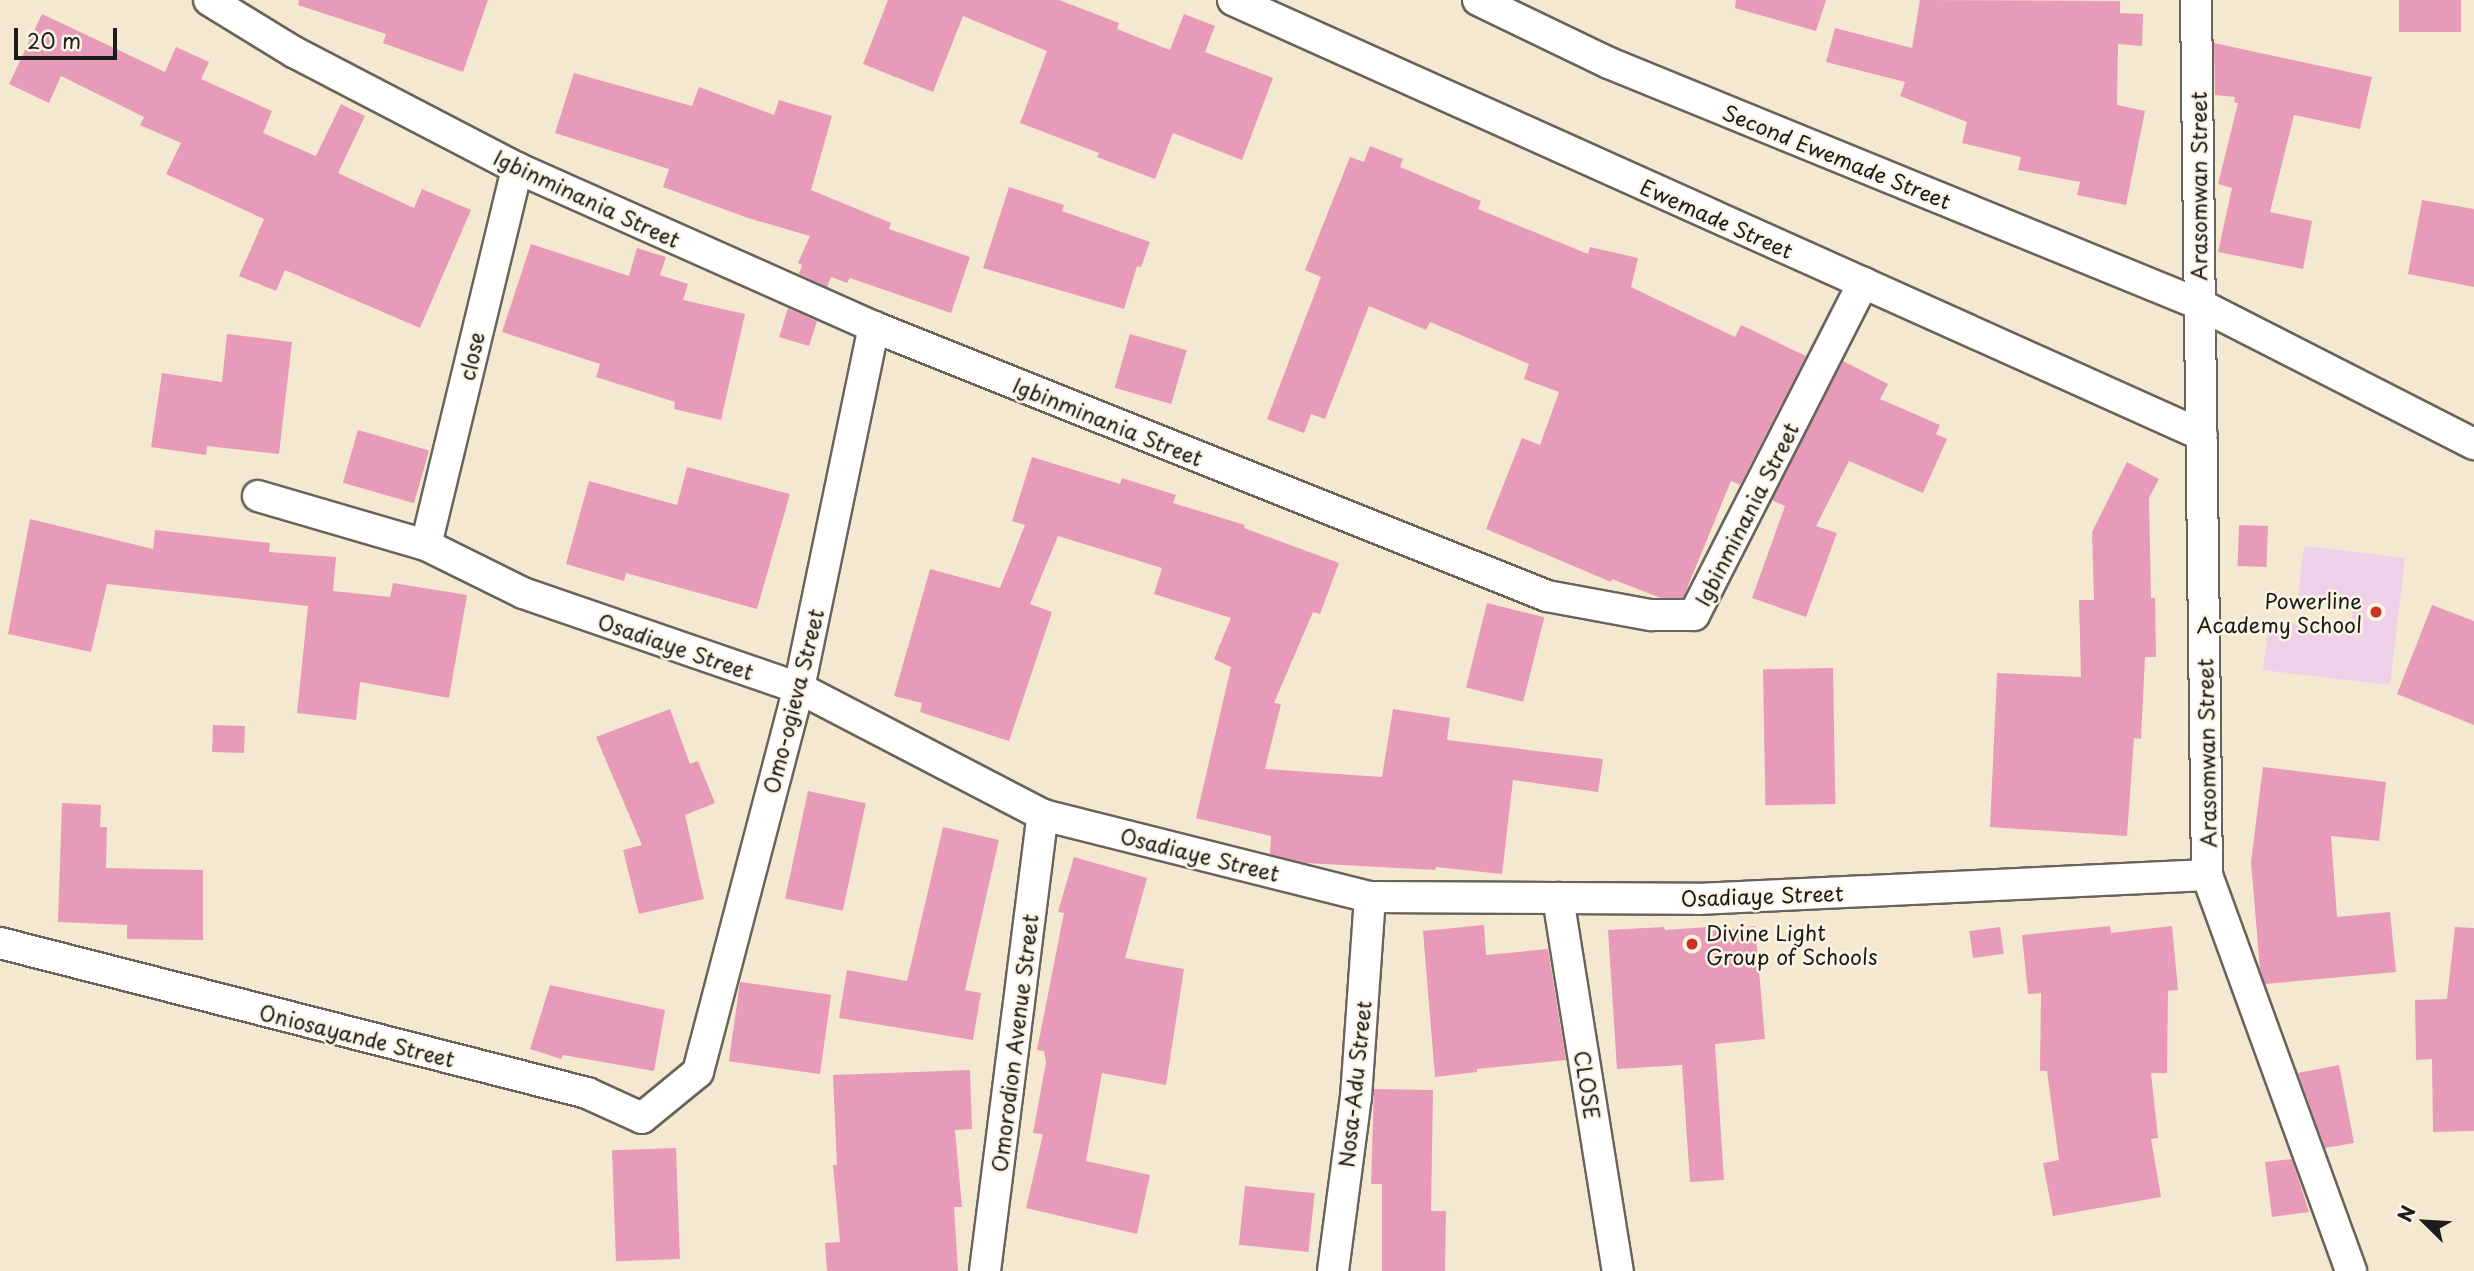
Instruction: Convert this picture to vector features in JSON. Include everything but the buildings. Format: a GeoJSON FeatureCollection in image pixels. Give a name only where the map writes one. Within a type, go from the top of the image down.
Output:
{"type":"FeatureCollection","features":[{"type":"Feature","properties":{"kind":"street","name":"Igbinminania Street"},"geometry":{"type":"LineString","coordinates":[[209,0],[294,52],[517,168],[874,327],[1547,596],[1651,615],[1694,615],[1863,283]]}},
{"type":"Feature","properties":{"kind":"street","name":"Ewemade Street"},"geometry":{"type":"LineString","coordinates":[[1233,0],[2202,435]]}},
{"type":"Feature","properties":{"kind":"street","name":"Second Ewemade Street"},"geometry":{"type":"LineString","coordinates":[[1478,0],[1609,63],[2199,304],[2474,444]]}},
{"type":"Feature","properties":{"kind":"street","name":"Arasomwan Street"},"geometry":{"type":"LineString","coordinates":[[2196,0],[2207,875],[2351,1271]]}},
{"type":"Feature","properties":{"kind":"street","name":"close"},"geometry":{"type":"LineString","coordinates":[[426,545],[517,168]]}},
{"type":"Feature","properties":{"kind":"street","name":"Omo-ogieva Street"},"geometry":{"type":"LineString","coordinates":[[698,1072],[799,688],[874,327]]}},
{"type":"Feature","properties":{"kind":"street","name":"Osadiaye Street"},"geometry":{"type":"LineString","coordinates":[[258,496],[426,545],[523,593],[799,688],[1043,815],[1370,897],[1698,899],[2207,875]]}},
{"type":"Feature","properties":{"kind":"street","name":"Omorodion Avenue Street"},"geometry":{"type":"LineString","coordinates":[[985,1271],[1043,815]]}},
{"type":"Feature","properties":{"kind":"street","name":"Nosa-Adu Street"},"geometry":{"type":"LineString","coordinates":[[1333,1271],[1356,1097],[1370,897]]}},
{"type":"Feature","properties":{"kind":"street","name":"CLOSE"},"geometry":{"type":"LineString","coordinates":[[1558,898],[1618,1271]]}},
{"type":"Feature","properties":{"kind":"street","name":"Oniosayande Street"},"geometry":{"type":"LineString","coordinates":[[0,943],[587,1093],[642,1118],[698,1072]]}},
{"type":"Feature","properties":{"kind":"shaded area","name":"Powerline Academy School"},"geometry":{"type":"Polygon","coordinates":[[[2304,546],[2405,558],[2390,685],[2263,670],[2269,621],[2350,630],[2354,602],[2298,596],[2304,546]]]}},
{"type":"Feature","properties":{"kind":"place","name":"Powerline Academy School"},"geometry":{"type":"Point","coordinates":[2376,612]}},
{"type":"Feature","properties":{"kind":"place","name":"Divine Light Group of Schools"},"geometry":{"type":"Point","coordinates":[1692,944]}}]}
